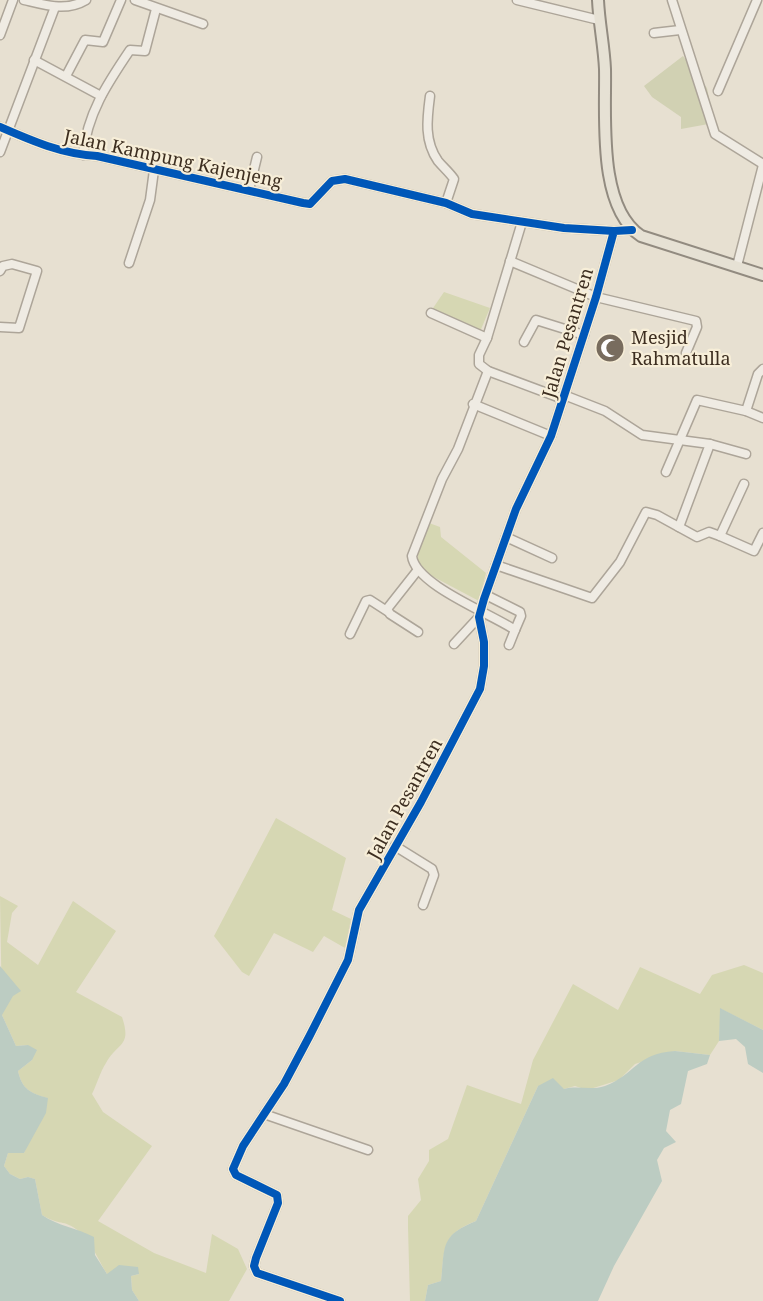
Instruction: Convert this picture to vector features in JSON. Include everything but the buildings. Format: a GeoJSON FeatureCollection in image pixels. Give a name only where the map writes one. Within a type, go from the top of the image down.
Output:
{"type":"FeatureCollection","features":[{"type":"Feature","properties":{"kind":"main road"},"geometry":{"type":"LineString","coordinates":[[598,0],[605,68],[606,160],[622,213],[632,230],[641,236],[763,275]]}},
{"type":"Feature","properties":{"kind":"street"},"geometry":{"type":"LineString","coordinates":[[0,35],[13,0]]}},
{"type":"Feature","properties":{"kind":"street"},"geometry":{"type":"LineString","coordinates":[[24,0],[55,7],[70,6],[86,0]]}},
{"type":"Feature","properties":{"kind":"street"},"geometry":{"type":"LineString","coordinates":[[66,76],[85,40],[99,43],[105,39],[121,0]]}},
{"type":"Feature","properties":{"kind":"street"},"geometry":{"type":"LineString","coordinates":[[135,0],[203,24]]}},
{"type":"Feature","properties":{"kind":"street"},"geometry":{"type":"LineString","coordinates":[[519,0],[599,20]]}},
{"type":"Feature","properties":{"kind":"street"},"geometry":{"type":"LineString","coordinates":[[672,0],[715,134],[763,165],[737,266]]}},
{"type":"Feature","properties":{"kind":"street"},"geometry":{"type":"LineString","coordinates":[[718,91],[757,0]]}},
{"type":"Feature","properties":{"kind":"street"},"geometry":{"type":"LineString","coordinates":[[0,152],[55,7]]}},
{"type":"Feature","properties":{"kind":"street"},"geometry":{"type":"LineString","coordinates":[[83,155],[85,134],[93,110],[130,50],[145,51],[156,9]]}},
{"type":"Feature","properties":{"kind":"street"},"geometry":{"type":"LineString","coordinates":[[654,33],[680,30]]}},
{"type":"Feature","properties":{"kind":"street"},"geometry":{"type":"LineString","coordinates":[[34,60],[101,96]]}},
{"type":"Feature","properties":{"kind":"street"},"geometry":{"type":"LineString","coordinates":[[430,96],[426,122],[427,138],[437,160],[454,179],[446,203]]}},
{"type":"Feature","properties":{"kind":"street","name":"Jalan Kampung Kajenjeng"},"geometry":{"type":"LineString","coordinates":[[0,127],[42,146],[310,204],[332,181],[345,179],[446,203],[472,214],[522,222],[614,231]]}},
{"type":"Feature","properties":{"kind":"street"},"geometry":{"type":"LineString","coordinates":[[249,190],[257,157]]}},
{"type":"Feature","properties":{"kind":"street"},"geometry":{"type":"LineString","coordinates":[[129,263],[150,200],[154,170]]}},
{"type":"Feature","properties":{"kind":"street"},"geometry":{"type":"LineString","coordinates":[[522,222],[487,338],[478,360],[481,368],[605,411],[642,435],[710,444],[746,454]]}},
{"type":"Feature","properties":{"kind":"street"},"geometry":{"type":"LineString","coordinates":[[614,231],[632,230]]}},
{"type":"Feature","properties":{"kind":"street","name":"Jalan Pesantren"},"geometry":{"type":"LineString","coordinates":[[340,1301],[257,1273],[254,1266],[278,1203],[277,1195],[236,1175],[233,1169],[243,1146],[284,1084],[340,976],[348,960],[359,910],[453,745],[480,689],[484,658],[480,615],[506,537],[551,436],[596,297],[614,231]]}},
{"type":"Feature","properties":{"kind":"street"},"geometry":{"type":"LineString","coordinates":[[510,261],[596,297],[696,321],[697,327],[686,352]]}},
{"type":"Feature","properties":{"kind":"street"},"geometry":{"type":"LineString","coordinates":[[0,271],[3,266],[12,264],[37,270],[19,328],[0,327]]}},
{"type":"Feature","properties":{"kind":"street"},"geometry":{"type":"LineString","coordinates":[[431,313],[487,338]]}},
{"type":"Feature","properties":{"kind":"street"},"geometry":{"type":"LineString","coordinates":[[524,342],[536,320],[584,335]]}},
{"type":"Feature","properties":{"kind":"street"},"geometry":{"type":"LineString","coordinates":[[746,411],[758,374],[763,369]]}},
{"type":"Feature","properties":{"kind":"street"},"geometry":{"type":"LineString","coordinates":[[488,371],[458,449],[441,479],[412,556],[417,571],[480,615],[515,630]]}},
{"type":"Feature","properties":{"kind":"street"},"geometry":{"type":"LineString","coordinates":[[666,472],[697,400],[746,411],[763,418]]}},
{"type":"Feature","properties":{"kind":"street"},"geometry":{"type":"LineString","coordinates":[[474,404],[551,436]]}},
{"type":"Feature","properties":{"kind":"street"},"geometry":{"type":"LineString","coordinates":[[679,527],[710,444]]}},
{"type":"Feature","properties":{"kind":"street"},"geometry":{"type":"LineString","coordinates":[[720,536],[744,484]]}},
{"type":"Feature","properties":{"kind":"street"},"geometry":{"type":"LineString","coordinates":[[496,565],[592,597],[620,562],[646,512],[657,515],[699,536],[709,532],[754,551],[763,532]]}},
{"type":"Feature","properties":{"kind":"street"},"geometry":{"type":"LineString","coordinates":[[506,537],[552,558]]}},
{"type":"Feature","properties":{"kind":"street"},"geometry":{"type":"LineString","coordinates":[[387,611],[417,571]]}},
{"type":"Feature","properties":{"kind":"street"},"geometry":{"type":"LineString","coordinates":[[486,595],[520,612],[509,645]]}},
{"type":"Feature","properties":{"kind":"street"},"geometry":{"type":"LineString","coordinates":[[350,634],[366,600],[370,600],[418,632]]}},
{"type":"Feature","properties":{"kind":"street"},"geometry":{"type":"LineString","coordinates":[[454,644],[480,615]]}},
{"type":"Feature","properties":{"kind":"street"},"geometry":{"type":"LineString","coordinates":[[395,846],[432,869],[434,875],[423,905]]}},
{"type":"Feature","properties":{"kind":"street"},"geometry":{"type":"LineString","coordinates":[[264,1114],[368,1150]]}},
{"type":"Feature","properties":{"kind":"green space"},"geometry":{"type":"Polygon","coordinates":[[[683,56],[707,88],[714,123],[681,129],[681,117],[652,97],[644,86],[683,56]]]}},
{"type":"Feature","properties":{"kind":"green space"},"geometry":{"type":"Polygon","coordinates":[[[444,292],[490,308],[479,334],[431,311],[444,292]]]}},
{"type":"Feature","properties":{"kind":"green space"},"geometry":{"type":"Polygon","coordinates":[[[429,523],[440,527],[441,537],[486,573],[479,601],[428,574],[418,561],[418,549],[429,523]]]}},
{"type":"Feature","properties":{"kind":"green space"},"geometry":{"type":"Polygon","coordinates":[[[276,818],[346,858],[332,910],[351,919],[345,948],[324,936],[313,952],[274,933],[249,976],[242,972],[214,936],[276,818]]]}},
{"type":"Feature","properties":{"kind":"green space"},"geometry":{"type":"Polygon","coordinates":[[[0,896],[18,906],[12,913],[7,942],[38,965],[73,901],[116,931],[76,992],[122,1017],[125,1027],[124,1039],[104,1067],[92,1094],[103,1112],[152,1146],[98,1221],[154,1253],[206,1273],[212,1234],[238,1249],[247,1269],[229,1301],[139,1301],[132,1290],[131,1276],[139,1274],[107,1274],[89,1242],[79,1231],[70,1225],[42,1215],[35,1179],[28,1177],[20,1179],[10,1174],[4,1166],[8,1153],[24,1153],[47,1098],[31,1092],[24,1086],[18,1071],[32,1060],[28,1045],[16,1046],[2,1015],[0,896]]]}},
{"type":"Feature","properties":{"kind":"green space"},"geometry":{"type":"Polygon","coordinates":[[[744,965],[763,973],[763,1030],[721,1009],[719,1041],[710,1055],[675,1051],[635,1064],[619,1080],[587,1090],[575,1086],[564,1089],[538,1086],[476,1221],[456,1232],[447,1244],[441,1281],[428,1285],[425,1301],[410,1301],[408,1216],[421,1200],[418,1179],[429,1161],[429,1150],[448,1139],[467,1085],[521,1104],[533,1060],[573,984],[618,1010],[640,967],[700,994],[712,975],[744,965]]]}},
{"type":"Feature","properties":{"kind":"shaded area"},"geometry":{"type":"Polygon","coordinates":[[[0,966],[21,991],[13,996],[2,1015],[16,1046],[28,1045],[37,1050],[32,1060],[18,1071],[20,1077],[28,1089],[48,1098],[46,1113],[24,1153],[8,1153],[4,1166],[10,1174],[20,1179],[28,1177],[35,1179],[42,1215],[94,1237],[95,1255],[107,1274],[119,1265],[138,1267],[139,1274],[131,1276],[132,1290],[139,1301],[0,1301],[0,966]]]}},
{"type":"Feature","properties":{"kind":"shaded area"},"geometry":{"type":"Polygon","coordinates":[[[720,1008],[763,1030],[763,1073],[748,1064],[745,1047],[736,1039],[719,1041],[720,1008]]]}},
{"type":"Feature","properties":{"kind":"shaded area"},"geometry":{"type":"Polygon","coordinates":[[[675,1051],[710,1055],[707,1064],[688,1071],[681,1104],[670,1110],[666,1131],[676,1142],[664,1148],[657,1160],[662,1181],[614,1266],[598,1301],[425,1301],[428,1285],[441,1281],[446,1243],[464,1226],[476,1221],[538,1086],[553,1078],[564,1089],[605,1086],[623,1076],[643,1060],[675,1051]]]}},
{"type":"Feature","properties":{"kind":"cycle path"},"geometry":{"type":"LineString","coordinates":[[0,127],[59,150],[97,156],[303,203],[310,204],[332,181],[345,179],[446,203],[472,214],[564,228],[614,231]]}},
{"type":"Feature","properties":{"kind":"cycle path"},"geometry":{"type":"LineString","coordinates":[[340,1301],[257,1273],[254,1266],[256,1258],[278,1203],[277,1195],[236,1175],[233,1169],[243,1146],[284,1084],[309,1037],[348,960],[359,910],[421,802],[480,689],[484,666],[484,642],[479,617],[484,599],[516,509],[551,436],[596,297],[614,231],[632,230]]}},
{"type":"Feature","properties":{"kind":"place","name":"Mesjid Rahmatulla"},"geometry":{"type":"Point","coordinates":[610,348]}}]}
